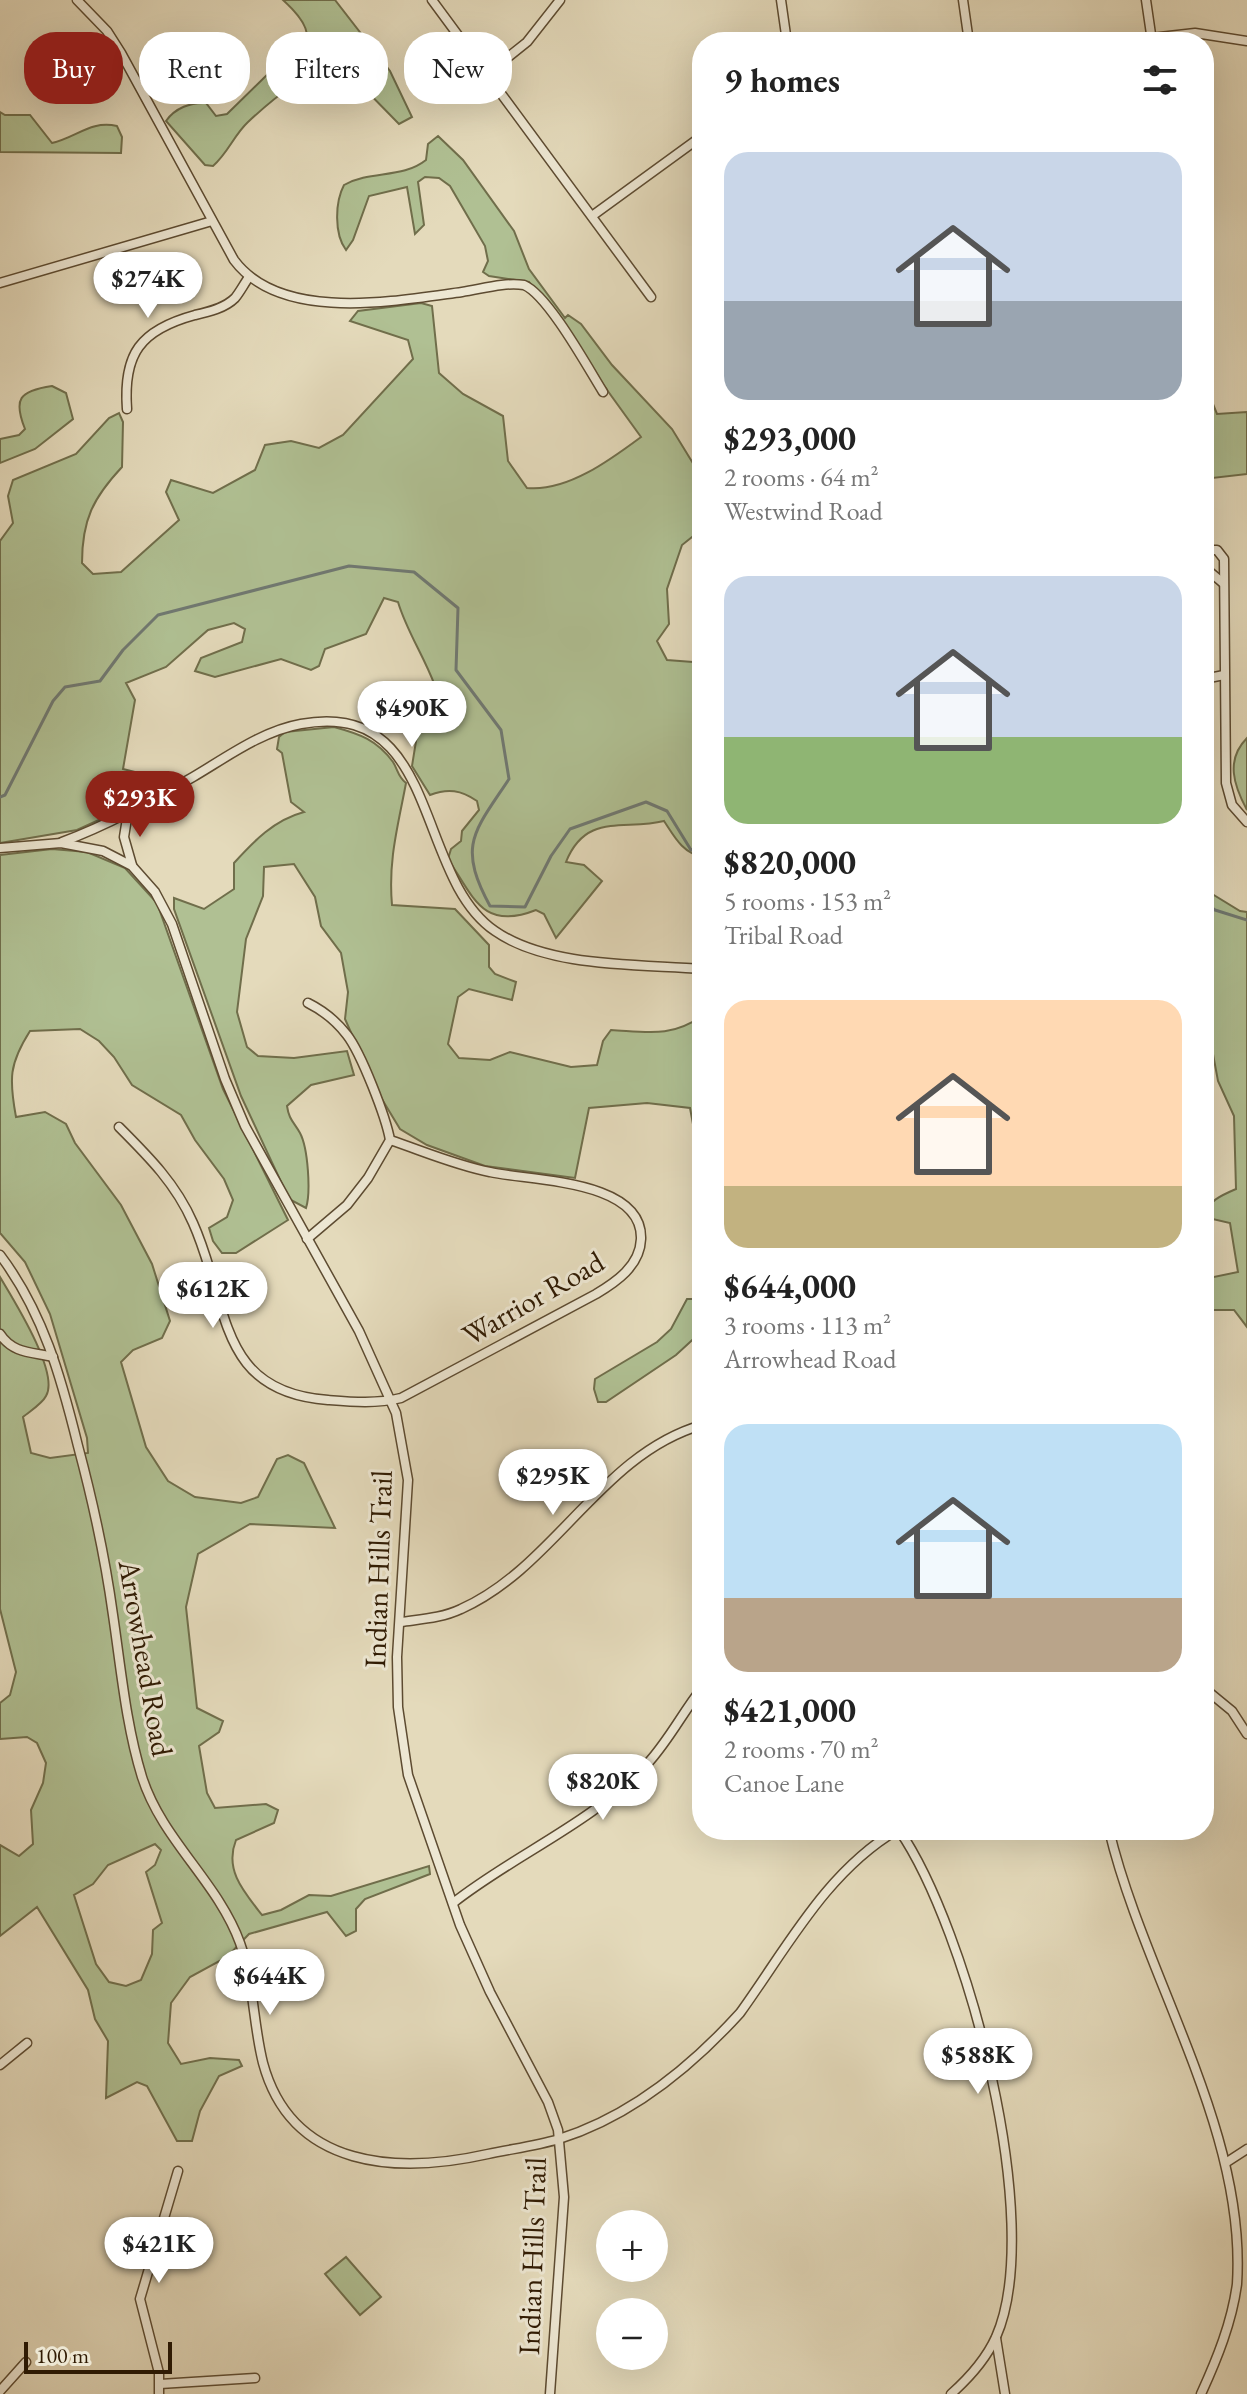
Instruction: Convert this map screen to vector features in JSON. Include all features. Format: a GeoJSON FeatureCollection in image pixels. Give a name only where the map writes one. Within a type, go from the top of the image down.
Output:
{"type":"FeatureCollection","features":[{"type":"Feature","properties":{"kind":"street"},"geometry":{"type":"LineString","coordinates":[[77,0],[107,31],[121,53],[234,260],[249,277],[306,299],[343,304],[524,285],[536,293],[603,392]]}},
{"type":"Feature","properties":{"kind":"street"},"geometry":{"type":"LineString","coordinates":[[432,0],[456,32]]}},
{"type":"Feature","properties":{"kind":"street"},"geometry":{"type":"LineString","coordinates":[[512,54],[527,42],[560,0]]}},
{"type":"Feature","properties":{"kind":"street"},"geometry":{"type":"LineString","coordinates":[[781,0],[786,32]]}},
{"type":"Feature","properties":{"kind":"street"},"geometry":{"type":"LineString","coordinates":[[963,0],[968,32]]}},
{"type":"Feature","properties":{"kind":"street"},"geometry":{"type":"LineString","coordinates":[[1146,0],[1150,32]]}},
{"type":"Feature","properties":{"kind":"street"},"geometry":{"type":"LineString","coordinates":[[1214,36],[1247,41]]}},
{"type":"Feature","properties":{"kind":"street"},"geometry":{"type":"LineString","coordinates":[[509,104],[651,297]]}},
{"type":"Feature","properties":{"kind":"street"},"geometry":{"type":"LineString","coordinates":[[592,216],[692,143]]}},
{"type":"Feature","properties":{"kind":"street"},"geometry":{"type":"LineString","coordinates":[[0,283],[212,221]]}},
{"type":"Feature","properties":{"kind":"street"},"geometry":{"type":"LineString","coordinates":[[127,409],[128,363],[139,346],[167,327],[219,308],[234,299],[249,277]]}},
{"type":"Feature","properties":{"kind":"street"},"geometry":{"type":"LineString","coordinates":[[1214,551],[1222,554],[1227,791],[1232,805],[1247,822]]}},
{"type":"Feature","properties":{"kind":"street"},"geometry":{"type":"LineString","coordinates":[[1214,575],[1223,583]]}},
{"type":"Feature","properties":{"kind":"street"},"geometry":{"type":"LineString","coordinates":[[1214,677],[1224,675]]}},
{"type":"Feature","properties":{"kind":"street"},"geometry":{"type":"LineString","coordinates":[[61,843],[128,812],[268,734],[314,722],[353,725],[379,738],[402,761],[422,796],[455,885],[472,911],[493,930],[521,945],[552,954],[692,968]]}},
{"type":"Feature","properties":{"kind":"street"},"geometry":{"type":"LineString","coordinates":[[128,812],[124,837],[132,866]]}},
{"type":"Feature","properties":{"kind":"street","name":"Indian Hills Trail"},"geometry":{"type":"LineString","coordinates":[[0,848],[61,843],[103,851],[142,874],[165,910],[235,1104],[268,1171],[359,1331],[391,1401],[408,1480],[397,1657],[402,1741],[418,1809],[475,1962],[548,2102],[559,2139],[564,2197],[550,2394]]}},
{"type":"Feature","properties":{"kind":"street"},"geometry":{"type":"LineString","coordinates":[[307,1239],[353,1198],[390,1140],[353,1044],[344,1031],[308,1003]]}},
{"type":"Feature","properties":{"kind":"street"},"geometry":{"type":"LineString","coordinates":[[119,1127],[168,1179],[186,1208],[203,1246],[237,1351],[250,1371],[271,1387],[296,1396],[372,1403],[391,1401]]}},
{"type":"Feature","properties":{"kind":"street","name":"Warrior Road"},"geometry":{"type":"LineString","coordinates":[[390,1140],[491,1172],[599,1191],[628,1210],[638,1224],[641,1236],[633,1262],[616,1282],[391,1401]]}},
{"type":"Feature","properties":{"kind":"street","name":"Arrowhead Road"},"geometry":{"type":"LineString","coordinates":[[0,1255],[31,1302],[53,1357],[104,1553],[127,1708],[143,1779],[156,1810],[215,1895],[240,1943],[261,2056],[278,2099],[292,2118],[322,2142],[355,2158],[378,2164],[438,2164],[559,2139],[635,2103],[703,2051],[740,2013],[832,1884],[860,1855],[883,1840]]}},
{"type":"Feature","properties":{"kind":"street"},"geometry":{"type":"LineString","coordinates":[[0,1334],[18,1351],[53,1357]]}},
{"type":"Feature","properties":{"kind":"street"},"geometry":{"type":"LineString","coordinates":[[401,1622],[443,1616],[476,1602],[538,1554],[625,1468],[672,1436],[692,1429]]}},
{"type":"Feature","properties":{"kind":"street"},"geometry":{"type":"LineString","coordinates":[[1214,1696],[1232,1711],[1247,1734]]}},
{"type":"Feature","properties":{"kind":"street"},"geometry":{"type":"LineString","coordinates":[[453,1903],[601,1804],[629,1781],[667,1739],[692,1703]]}},
{"type":"Feature","properties":{"kind":"street"},"geometry":{"type":"LineString","coordinates":[[904,1840],[923,1870],[945,1917],[989,2065],[1011,2219],[1008,2284],[996,2337],[974,2371],[951,2394]]}},
{"type":"Feature","properties":{"kind":"street"},"geometry":{"type":"LineString","coordinates":[[1112,1840],[1141,1933],[1203,2081],[1227,2162],[1239,2235],[1237,2287],[1229,2321],[1201,2394]]}},
{"type":"Feature","properties":{"kind":"street"},"geometry":{"type":"LineString","coordinates":[[0,2065],[27,2043]]}},
{"type":"Feature","properties":{"kind":"street"},"geometry":{"type":"LineString","coordinates":[[1227,2162],[1247,2149]]}},
{"type":"Feature","properties":{"kind":"street"},"geometry":{"type":"LineString","coordinates":[[178,2171],[140,2299],[159,2389],[255,2378]]}},
{"type":"Feature","properties":{"kind":"street"},"geometry":{"type":"LineString","coordinates":[[996,2337],[1005,2394]]}},
{"type":"Feature","properties":{"kind":"street"},"geometry":{"type":"LineString","coordinates":[[0,2391],[26,2362]]}},
{"type":"Feature","properties":{"kind":"green space"},"geometry":{"type":"Polygon","coordinates":[[[283,0],[335,0],[360,32],[306,32],[297,14],[283,0]]]}},
{"type":"Feature","properties":{"kind":"green space"},"geometry":{"type":"Polygon","coordinates":[[[388,68],[412,117],[399,124],[379,104],[388,104],[388,68]]]}},
{"type":"Feature","properties":{"kind":"green space"},"geometry":{"type":"Polygon","coordinates":[[[266,76],[268,104],[243,127],[213,166],[205,165],[166,121],[179,109],[195,104],[207,104],[216,116],[227,114],[237,104],[250,104],[250,92],[266,76]]]}},
{"type":"Feature","properties":{"kind":"green space"},"geometry":{"type":"Polygon","coordinates":[[[0,112],[5,115],[30,115],[52,143],[99,125],[117,126],[122,137],[121,153],[0,152],[0,112]]]}},
{"type":"Feature","properties":{"kind":"green space"},"geometry":{"type":"Polygon","coordinates":[[[438,136],[463,160],[514,231],[529,269],[565,318],[568,315],[581,324],[612,365],[672,429],[692,462],[692,537],[682,545],[667,589],[669,624],[657,641],[667,660],[692,662],[692,854],[675,838],[664,821],[608,826],[584,836],[574,846],[566,862],[584,865],[602,881],[556,938],[544,914],[536,910],[504,916],[482,907],[448,859],[451,849],[461,841],[462,831],[479,810],[477,801],[454,791],[430,795],[412,766],[417,735],[435,686],[398,602],[384,598],[366,634],[325,649],[319,666],[311,670],[281,659],[215,677],[195,671],[201,658],[242,642],[245,629],[234,623],[208,630],[166,667],[126,683],[135,700],[123,769],[171,781],[123,809],[77,830],[0,843],[0,541],[13,523],[8,496],[13,480],[76,454],[109,418],[119,413],[123,422],[122,467],[97,500],[87,522],[82,563],[93,574],[121,572],[179,520],[166,492],[171,480],[213,493],[255,470],[265,445],[291,441],[319,448],[343,435],[413,359],[408,340],[350,321],[358,311],[421,303],[432,306],[439,373],[463,394],[503,416],[508,461],[527,488],[542,488],[572,480],[641,437],[529,282],[489,276],[483,272],[488,261],[485,246],[450,186],[439,178],[425,177],[418,182],[424,225],[415,234],[407,187],[369,196],[353,240],[346,250],[339,235],[337,218],[344,185],[365,177],[417,166],[426,160],[428,144],[438,136]]]}},
{"type":"Feature","properties":{"kind":"green space"},"geometry":{"type":"Polygon","coordinates":[[[52,386],[66,393],[73,419],[35,449],[0,463],[0,439],[19,435],[25,429],[20,410],[22,398],[32,391],[52,386]]]}},
{"type":"Feature","properties":{"kind":"green space"},"geometry":{"type":"Polygon","coordinates":[[[1214,407],[1217,414],[1247,412],[1247,474],[1214,478],[1214,407]]]}},
{"type":"Feature","properties":{"kind":"green space"},"geometry":{"type":"Polygon","coordinates":[[[334,727],[360,735],[387,754],[406,783],[393,858],[392,905],[455,909],[489,945],[489,967],[495,974],[516,982],[512,1000],[469,989],[458,997],[448,1044],[459,1058],[490,1060],[510,1052],[571,1067],[597,1065],[603,1041],[611,1030],[669,1031],[692,1022],[692,1119],[690,1108],[647,1103],[589,1108],[575,1178],[485,1166],[427,1145],[400,1129],[377,1091],[345,1019],[348,992],[341,953],[321,926],[315,897],[294,864],[264,867],[263,896],[246,939],[237,1012],[247,1047],[258,1056],[294,1058],[347,1051],[354,1075],[311,1085],[287,1106],[303,1140],[308,1181],[306,1208],[289,1199],[241,1096],[174,909],[174,898],[204,909],[234,889],[234,863],[274,826],[304,812],[291,802],[282,753],[277,749],[279,737],[285,732],[334,727]]]}},
{"type":"Feature","properties":{"kind":"green space"},"geometry":{"type":"Polygon","coordinates":[[[1247,738],[1247,810],[1235,782],[1234,764],[1240,746],[1247,738]]]}},
{"type":"Feature","properties":{"kind":"green space"},"geometry":{"type":"Polygon","coordinates":[[[52,849],[87,852],[125,868],[157,903],[223,1089],[288,1220],[236,1253],[222,1253],[213,1241],[209,1228],[227,1217],[233,1200],[224,1179],[181,1115],[132,1085],[114,1057],[99,1041],[80,1029],[30,1031],[12,1072],[16,1117],[45,1112],[66,1124],[75,1143],[121,1205],[152,1264],[170,1321],[162,1338],[133,1350],[121,1362],[146,1447],[168,1481],[195,1497],[241,1503],[258,1497],[277,1459],[288,1455],[304,1463],[335,1528],[250,1524],[198,1554],[186,1607],[197,1708],[223,1721],[219,1732],[199,1746],[207,1793],[215,1808],[266,1804],[278,1810],[274,1823],[236,1840],[232,1861],[234,1871],[262,1915],[281,1910],[309,1895],[331,1896],[429,1866],[430,1874],[365,1899],[356,1909],[356,1931],[346,1936],[327,1912],[249,1934],[227,1957],[190,1977],[171,2003],[168,2043],[181,2064],[210,2058],[239,2060],[242,2066],[219,2076],[200,2111],[192,2141],[177,2141],[147,2086],[137,2082],[106,2098],[108,2041],[95,2019],[88,1990],[37,1907],[0,1936],[0,1845],[19,1856],[33,1844],[31,1810],[43,1783],[46,1763],[37,1743],[27,1737],[0,1739],[0,1703],[10,1695],[16,1672],[0,1609],[0,1277],[33,1336],[47,1371],[49,1385],[46,1396],[23,1417],[31,1453],[50,1458],[88,1453],[87,1438],[50,1314],[25,1262],[0,1233],[0,855],[52,849]],[[155,1844],[108,1865],[93,1884],[74,1895],[96,1964],[109,1982],[126,1986],[141,1980],[152,1954],[153,1930],[162,1923],[146,1872],[155,1865],[161,1850],[155,1844]]]}},
{"type":"Feature","properties":{"kind":"green space"},"geometry":{"type":"Polygon","coordinates":[[[1214,895],[1247,912],[1247,1327],[1234,1310],[1214,1310],[1214,1277],[1238,1272],[1230,1223],[1214,1219],[1214,1201],[1236,1189],[1234,1116],[1218,1081],[1214,1060],[1214,895]]]}},
{"type":"Feature","properties":{"kind":"green space"},"geometry":{"type":"Polygon","coordinates":[[[687,1299],[692,1299],[692,1340],[676,1355],[606,1402],[598,1402],[595,1379],[657,1342],[671,1329],[687,1299]]]}},
{"type":"Feature","properties":{"kind":"green space"},"geometry":{"type":"Polygon","coordinates":[[[346,2257],[381,2297],[360,2315],[325,2274],[346,2257]]]}},
{"type":"Feature","properties":{"kind":"waterway"},"geometry":{"type":"LineString","coordinates":[[0,797],[5,795],[53,701],[65,687],[100,681],[123,650],[158,615],[349,566],[414,572],[458,608],[456,670],[501,730],[509,779],[479,826],[472,853],[474,868],[490,906],[525,907],[551,856],[570,829],[646,802],[667,811],[692,850]]}},
{"type":"Feature","properties":{"kind":"waterway"},"geometry":{"type":"LineString","coordinates":[[1214,909],[1247,920]]}}]}
